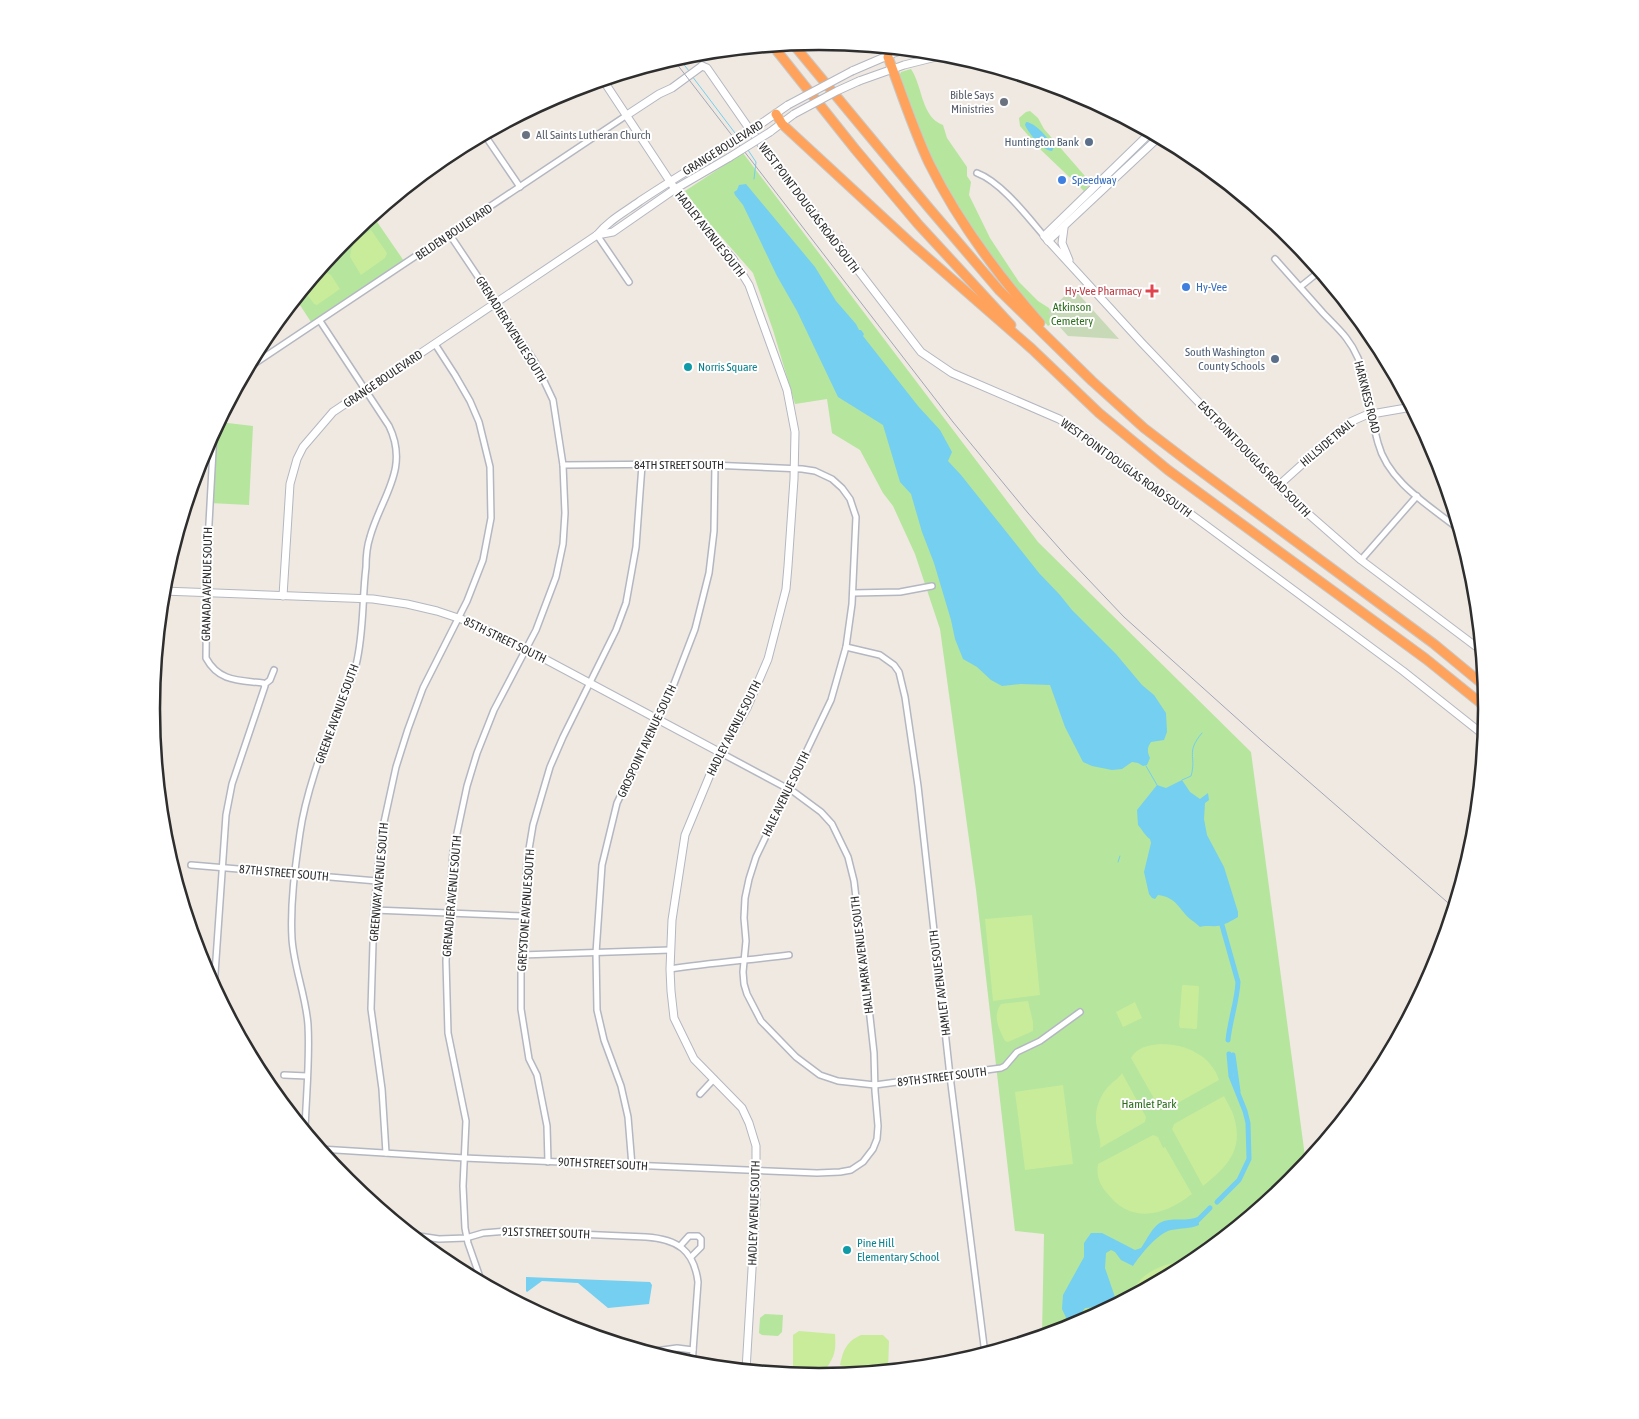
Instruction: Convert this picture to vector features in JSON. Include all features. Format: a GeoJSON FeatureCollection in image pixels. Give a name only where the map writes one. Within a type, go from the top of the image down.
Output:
{"type":"FeatureCollection","features":[{"type":"Feature","properties":{"kind":"highway"},"geometry":{"type":"LineString","coordinates":[[798,50],[928,208],[999,290],[1092,381],[1144,428],[1434,644],[1478,681]]}},
{"type":"Feature","properties":{"kind":"highway"},"geometry":{"type":"LineString","coordinates":[[777,51],[855,149],[912,216],[1032,349]]}},
{"type":"Feature","properties":{"kind":"highway"},"geometry":{"type":"LineString","coordinates":[[888,57],[927,158],[958,216],[1011,289],[1092,381]]}},
{"type":"Feature","properties":{"kind":"highway"},"geometry":{"type":"LineString","coordinates":[[776,114],[782,124],[913,245],[1032,349],[1099,413],[1168,470],[1426,659],[1479,701]]}},
{"type":"Feature","properties":{"kind":"street","name":"GRANGE BOULEVARD"},"geometry":{"type":"LineString","coordinates":[[283,596],[290,484],[297,459],[303,447],[333,412],[597,235],[606,225],[670,181],[723,149],[788,105],[852,71],[892,54]]}},
{"type":"Feature","properties":{"kind":"street","name":"GRANGE BOULEVARD"},"geometry":{"type":"LineString","coordinates":[[597,235],[613,232],[675,189],[770,132],[794,114],[837,91],[892,69],[926,59]]}},
{"type":"Feature","properties":{"kind":"street","name":"BELDEN BOULEVARD"},"geometry":{"type":"LineString","coordinates":[[261,360],[659,94],[669,84],[696,66],[702,66]]}},
{"type":"Feature","properties":{"kind":"street","name":"WEST POINT DOUGLAS ROAD SOUTH"},"geometry":{"type":"LineString","coordinates":[[702,66],[707,68],[748,127],[921,352],[952,373],[1059,419],[1081,432],[1409,676],[1479,731]]}},
{"type":"Feature","properties":{"kind":"street","name":"HADLEY AVENUE SOUTH"},"geometry":{"type":"LineString","coordinates":[[607,85],[675,189],[698,220],[733,260],[749,284],[787,390],[795,432],[786,589],[768,659],[747,708],[714,766],[685,835],[674,902],[670,950],[674,1018],[694,1059],[742,1108],[750,1123],[756,1146],[746,1365]]}},
{"type":"Feature","properties":{"kind":"street"},"geometry":{"type":"LineString","coordinates":[[1046,239],[1146,137]]}},
{"type":"Feature","properties":{"kind":"street"},"geometry":{"type":"LineString","coordinates":[[488,139],[520,187]]}},
{"type":"Feature","properties":{"kind":"street"},"geometry":{"type":"LineString","coordinates":[[1046,239],[1064,226],[1154,141]]}},
{"type":"Feature","properties":{"kind":"street","name":"EAST POINT DOUGLAS ROAD SOUTH"},"geometry":{"type":"LineString","coordinates":[[977,173],[987,178],[1000,189],[1278,486],[1361,560],[1476,646]]}},
{"type":"Feature","properties":{"kind":"street"},"geometry":{"type":"LineString","coordinates":[[1064,226],[1062,245],[1076,271]]}},
{"type":"Feature","properties":{"kind":"street","name":"GRENADIER AVENUE SOUTH"},"geometry":{"type":"LineString","coordinates":[[450,235],[534,362],[553,400],[563,466],[566,513],[563,544],[556,577],[536,630],[494,710],[477,753],[467,786],[453,852],[448,914],[446,1000],[448,1033],[466,1121],[463,1186],[466,1238],[479,1274]]}},
{"type":"Feature","properties":{"kind":"street"},"geometry":{"type":"LineString","coordinates":[[597,235],[629,282]]}},
{"type":"Feature","properties":{"kind":"street","name":"HARKNESS ROAD"},"geometry":{"type":"LineString","coordinates":[[1275,259],[1340,329],[1350,343],[1358,358],[1378,445],[1394,474],[1417,496],[1452,524]]}},
{"type":"Feature","properties":{"kind":"street"},"geometry":{"type":"LineString","coordinates":[[1300,287],[1315,275]]}},
{"type":"Feature","properties":{"kind":"street","name":"GREENE AVENUE SOUTH"},"geometry":{"type":"LineString","coordinates":[[305,1122],[308,1022],[292,940],[295,874],[300,831],[312,781],[356,664],[362,625],[365,568],[369,538],[391,486],[395,473],[397,453],[394,436],[389,426],[320,321]]}},
{"type":"Feature","properties":{"kind":"street","name":"GREENWAY AVENUE SOUTH"},"geometry":{"type":"LineString","coordinates":[[386,1153],[382,1089],[371,1009],[374,910],[381,836],[396,767],[423,688],[467,601],[484,560],[491,518],[490,467],[479,422],[470,401],[435,344]]}},
{"type":"Feature","properties":{"kind":"street","name":"HILLSIDE TRAIL"},"geometry":{"type":"LineString","coordinates":[[1278,486],[1348,422],[1371,414],[1406,408]]}},
{"type":"Feature","properties":{"kind":"street","name":"GRANADA AVENUE SOUTH"},"geometry":{"type":"LineString","coordinates":[[213,451],[207,560],[206,658],[220,676],[265,684]]}},
{"type":"Feature","properties":{"kind":"street","name":"84TH STREET SOUTH"},"geometry":{"type":"LineString","coordinates":[[563,466],[686,464],[794,468]]}},
{"type":"Feature","properties":{"kind":"street","name":"GREYSTONE AVENUE SOUTH"},"geometry":{"type":"LineString","coordinates":[[548,1162],[547,1126],[537,1075],[529,1058],[521,1009],[521,955],[527,861],[533,825],[544,788],[563,737],[616,630],[626,603],[636,547],[642,465]]}},
{"type":"Feature","properties":{"kind":"street","name":"GROSPOINT AVENUE SOUTH"},"geometry":{"type":"LineString","coordinates":[[632,1166],[628,1117],[621,1086],[604,1040],[596,1010],[596,953],[602,865],[617,803],[688,651],[707,587],[714,531],[715,465]]}},
{"type":"Feature","properties":{"kind":"street","name":"HALE AVENUE SOUTH"},"geometry":{"type":"LineString","coordinates":[[794,468],[820,472],[837,483],[850,499],[856,517],[853,593],[846,646],[831,700],[756,857],[749,879],[744,918],[746,941],[744,984],[761,1021],[796,1057],[820,1075],[838,1081],[875,1085]]}},
{"type":"Feature","properties":{"kind":"street"},"geometry":{"type":"LineString","coordinates":[[1361,560],[1417,496]]}},
{"type":"Feature","properties":{"kind":"street"},"geometry":{"type":"LineString","coordinates":[[853,593],[900,592],[932,586]]}},
{"type":"Feature","properties":{"kind":"street","name":"85TH STREET SOUTH"},"geometry":{"type":"LineString","coordinates":[[171,592],[364,600],[406,604],[438,610],[473,623],[526,649],[656,720],[789,789]]}},
{"type":"Feature","properties":{"kind":"street","name":"HAMLET AVENUE SOUTH"},"geometry":{"type":"LineString","coordinates":[[846,646],[880,654],[894,664],[905,697],[918,786],[950,1076],[984,1348]]}},
{"type":"Feature","properties":{"kind":"street"},"geometry":{"type":"LineString","coordinates":[[215,973],[226,815],[232,784],[265,684],[270,680],[274,670]]}},
{"type":"Feature","properties":{"kind":"street","name":"HALLMARK AVENUE SOUTH"},"geometry":{"type":"LineString","coordinates":[[789,789],[821,812],[832,824],[848,857],[854,881],[874,1053],[878,1126],[874,1145]]}},
{"type":"Feature","properties":{"kind":"street","name":"87TH STREET SOUTH"},"geometry":{"type":"LineString","coordinates":[[191,865],[377,881]]}},
{"type":"Feature","properties":{"kind":"street"},"geometry":{"type":"LineString","coordinates":[[374,910],[523,916]]}},
{"type":"Feature","properties":{"kind":"street"},"geometry":{"type":"LineString","coordinates":[[521,955],[670,950]]}},
{"type":"Feature","properties":{"kind":"street"},"geometry":{"type":"LineString","coordinates":[[670,969],[789,955]]}},
{"type":"Feature","properties":{"kind":"street","name":"89TH STREET SOUTH"},"geometry":{"type":"LineString","coordinates":[[875,1085],[1001,1068],[1017,1052],[1040,1041],[1080,1012]]}},
{"type":"Feature","properties":{"kind":"street"},"geometry":{"type":"LineString","coordinates":[[284,1075],[307,1076]]}},
{"type":"Feature","properties":{"kind":"street"},"geometry":{"type":"LineString","coordinates":[[700,1094],[714,1079]]}},
{"type":"Feature","properties":{"kind":"street","name":"90TH STREET SOUTH"},"geometry":{"type":"LineString","coordinates":[[329,1150],[632,1166],[840,1172],[851,1170],[863,1162],[874,1145]]}},
{"type":"Feature","properties":{"kind":"street","name":"91ST STREET SOUTH"},"geometry":{"type":"LineString","coordinates":[[423,1237],[439,1239],[466,1238],[496,1231],[518,1231],[661,1238],[680,1246],[691,1257],[697,1269],[698,1282],[693,1356]]}},
{"type":"Feature","properties":{"kind":"street"},"geometry":{"type":"LineString","coordinates":[[680,1246],[689,1236],[698,1236],[701,1239],[701,1247],[691,1257]]}},
{"type":"Feature","properties":{"kind":"street"},"geometry":{"type":"LineString","coordinates":[[663,1350],[677,1348],[693,1350]]}},
{"type":"Feature","properties":{"kind":"green space"},"geometry":{"type":"Polygon","coordinates":[[[911,69],[926,109],[936,121],[943,125],[947,138],[967,167],[967,176],[971,182],[969,195],[990,238],[1019,282],[1038,301],[1049,308],[1055,321],[1048,326],[987,251],[947,189],[925,145],[899,76],[901,72],[911,69]]]}},
{"type":"Feature","properties":{"kind":"green space"},"geometry":{"type":"Polygon","coordinates":[[[1030,111],[1038,118],[1044,129],[1091,183],[1084,191],[1041,150],[1020,126],[1019,118],[1030,111]]]}},
{"type":"Feature","properties":{"kind":"green space","name":"Hamlet Park"},"geometry":{"type":"Polygon","coordinates":[[[743,153],[1038,542],[1251,752],[1305,1155],[1286,1176],[1254,1205],[1221,1233],[1186,1258],[1149,1281],[1111,1301],[1042,1330],[1044,1234],[1015,1231],[976,890],[940,629],[915,554],[893,506],[883,493],[860,450],[832,433],[827,399],[795,404],[773,330],[753,273],[703,216],[685,191],[743,153]]]}},
{"type":"Feature","properties":{"kind":"green space"},"geometry":{"type":"Polygon","coordinates":[[[377,221],[406,264],[313,325],[299,304],[353,243],[377,221]]]}},
{"type":"Feature","properties":{"kind":"green space"},"geometry":{"type":"Polygon","coordinates":[[[371,230],[387,253],[385,258],[361,275],[350,257],[352,247],[356,241],[371,230]]]}},
{"type":"Feature","properties":{"kind":"green space"},"geometry":{"type":"Polygon","coordinates":[[[326,273],[331,275],[340,289],[317,305],[314,304],[307,295],[326,273]]]}},
{"type":"Feature","properties":{"kind":"green space","name":"Atkinson Cemetery"},"geometry":{"type":"Polygon","coordinates":[[[1073,288],[1119,339],[1068,336],[1047,313],[1073,288]]]}},
{"type":"Feature","properties":{"kind":"green space"},"geometry":{"type":"Polygon","coordinates":[[[226,423],[253,426],[249,505],[210,503],[213,451],[226,423]]]}},
{"type":"Feature","properties":{"kind":"green space"},"geometry":{"type":"Polygon","coordinates":[[[1032,915],[1040,995],[993,1001],[985,919],[1032,915]]]}},
{"type":"Feature","properties":{"kind":"green space"},"geometry":{"type":"Polygon","coordinates":[[[1183,985],[1199,987],[1196,1029],[1180,1028],[1179,1025],[1183,985]]]}},
{"type":"Feature","properties":{"kind":"green space"},"geometry":{"type":"Polygon","coordinates":[[[1028,1001],[1033,1031],[1008,1042],[1005,1041],[997,1022],[998,1009],[1001,1004],[1028,1001]]]}},
{"type":"Feature","properties":{"kind":"green space"},"geometry":{"type":"Polygon","coordinates":[[[1135,1002],[1142,1018],[1123,1027],[1116,1012],[1135,1002]]]}},
{"type":"Feature","properties":{"kind":"green space"},"geometry":{"type":"Polygon","coordinates":[[[1161,1044],[1179,1046],[1196,1053],[1210,1064],[1219,1080],[1165,1110],[1160,1109],[1131,1058],[1140,1049],[1161,1044]]]}},
{"type":"Feature","properties":{"kind":"green space"},"geometry":{"type":"Polygon","coordinates":[[[1122,1073],[1146,1117],[1145,1122],[1100,1148],[1096,1120],[1099,1100],[1122,1073]]]}},
{"type":"Feature","properties":{"kind":"green space"},"geometry":{"type":"Polygon","coordinates":[[[1063,1085],[1073,1164],[1025,1170],[1015,1092],[1063,1085]]]}},
{"type":"Feature","properties":{"kind":"green space"},"geometry":{"type":"Polygon","coordinates":[[[1224,1096],[1233,1114],[1237,1129],[1235,1148],[1226,1165],[1203,1186],[1172,1129],[1174,1124],[1224,1096]]]}},
{"type":"Feature","properties":{"kind":"green space"},"geometry":{"type":"Polygon","coordinates":[[[1153,1135],[1158,1137],[1163,1148],[1165,1147],[1192,1194],[1170,1208],[1159,1212],[1137,1213],[1126,1209],[1106,1192],[1097,1172],[1098,1164],[1153,1135]]]}},
{"type":"Feature","properties":{"kind":"green space"},"geometry":{"type":"Polygon","coordinates":[[[1180,1262],[1134,1289],[1149,1273],[1180,1262]]]}},
{"type":"Feature","properties":{"kind":"green space"},"geometry":{"type":"Polygon","coordinates":[[[765,1314],[783,1315],[782,1332],[778,1336],[762,1335],[759,1333],[760,1318],[765,1314]]]}},
{"type":"Feature","properties":{"kind":"green space"},"geometry":{"type":"Polygon","coordinates":[[[799,1331],[835,1334],[834,1353],[826,1369],[793,1368],[793,1335],[799,1331]]]}},
{"type":"Feature","properties":{"kind":"green space"},"geometry":{"type":"Polygon","coordinates":[[[861,1335],[883,1335],[889,1341],[888,1365],[851,1368],[840,1365],[846,1347],[852,1340],[861,1335]]]}},
{"type":"Feature","properties":{"kind":"water"},"geometry":{"type":"Polygon","coordinates":[[[1026,122],[1034,125],[1045,135],[1054,147],[1052,151],[1045,148],[1033,137],[1025,125],[1026,122]]]}},
{"type":"Feature","properties":{"kind":"water"},"geometry":{"type":"Polygon","coordinates":[[[746,184],[815,267],[836,301],[859,330],[861,330],[864,334],[863,336],[918,406],[940,430],[952,452],[948,461],[1039,573],[1072,610],[1116,654],[1142,685],[1154,695],[1166,713],[1167,732],[1164,740],[1151,742],[1148,750],[1150,758],[1147,765],[1143,766],[1132,762],[1122,769],[1112,770],[1083,762],[1065,727],[1050,685],[1021,684],[1002,686],[963,659],[955,639],[934,563],[922,532],[911,494],[900,482],[883,425],[838,397],[743,205],[735,195],[734,192],[739,185],[746,184]]]}},
{"type":"Feature","properties":{"kind":"water"},"geometry":{"type":"Polygon","coordinates":[[[1182,780],[1190,792],[1200,799],[1208,793],[1209,800],[1205,803],[1204,819],[1207,835],[1224,867],[1238,912],[1238,917],[1228,923],[1200,927],[1169,898],[1158,895],[1155,899],[1149,894],[1144,872],[1151,843],[1150,839],[1138,825],[1137,810],[1157,785],[1166,788],[1182,780]]]}},
{"type":"Feature","properties":{"kind":"water"},"geometry":{"type":"Polygon","coordinates":[[[1198,1217],[1199,1225],[1171,1230],[1161,1235],[1133,1266],[1121,1260],[1111,1250],[1106,1253],[1105,1268],[1116,1299],[1098,1307],[1085,1308],[1079,1316],[1067,1321],[1062,1309],[1063,1295],[1084,1257],[1084,1243],[1091,1233],[1102,1233],[1135,1250],[1141,1248],[1157,1225],[1162,1222],[1166,1220],[1198,1217]]]}},
{"type":"Feature","properties":{"kind":"water"},"geometry":{"type":"Polygon","coordinates":[[[526,1277],[650,1282],[652,1285],[649,1304],[608,1308],[578,1283],[542,1281],[527,1292],[526,1277]]]}},
{"type":"Feature","properties":{"kind":"waterway"},"geometry":{"type":"LineString","coordinates":[[684,65],[689,71]]}},
{"type":"Feature","properties":{"kind":"waterway"},"geometry":{"type":"LineString","coordinates":[[692,76],[738,137]]}},
{"type":"Feature","properties":{"kind":"waterway"},"geometry":{"type":"LineString","coordinates":[[748,150],[756,162],[754,179]]}},
{"type":"Feature","properties":{"kind":"waterway"},"geometry":{"type":"LineString","coordinates":[[1182,780],[1191,776],[1194,745],[1202,733]]}},
{"type":"Feature","properties":{"kind":"waterway"},"geometry":{"type":"LineString","coordinates":[[1146,766],[1157,785]]}},
{"type":"Feature","properties":{"kind":"waterway"},"geometry":{"type":"LineString","coordinates":[[1118,862],[1120,856]]}},
{"type":"Feature","properties":{"kind":"waterway"},"geometry":{"type":"LineString","coordinates":[[1222,925],[1238,982],[1228,1040]]}},
{"type":"Feature","properties":{"kind":"waterway"},"geometry":{"type":"LineString","coordinates":[[1217,1202],[1239,1180],[1249,1159],[1248,1123],[1231,1076],[1229,1054]]}},
{"type":"Feature","properties":{"kind":"waterway"},"geometry":{"type":"LineString","coordinates":[[1233,1055],[1238,1091]]}},
{"type":"Feature","properties":{"kind":"waterway"},"geometry":{"type":"LineString","coordinates":[[1195,1223],[1210,1208]]}},
{"type":"Feature","properties":{"kind":"railway"},"geometry":{"type":"LineString","coordinates":[[678,66],[953,422],[1067,557],[1124,617],[1261,740],[1449,904]]}},
{"type":"Feature","properties":{"kind":"place","name":"Bible Says Ministries"},"geometry":{"type":"Point","coordinates":[1004,102]}},
{"type":"Feature","properties":{"kind":"place","name":"All Saints Lutheran Church"},"geometry":{"type":"Point","coordinates":[526,135]}},
{"type":"Feature","properties":{"kind":"place","name":"Huntington Bank"},"geometry":{"type":"Point","coordinates":[1089,142]}},
{"type":"Feature","properties":{"kind":"place","name":"Speedway"},"geometry":{"type":"Point","coordinates":[1062,180]}},
{"type":"Feature","properties":{"kind":"place","name":"Hy-Vee"},"geometry":{"type":"Point","coordinates":[1186,287]}},
{"type":"Feature","properties":{"kind":"place","name":"Hy-Vee Pharmacy"},"geometry":{"type":"Point","coordinates":[1152,291]}},
{"type":"Feature","properties":{"kind":"place","name":"South Washington County Schools"},"geometry":{"type":"Point","coordinates":[1275,359]}},
{"type":"Feature","properties":{"kind":"place","name":"Norris Square"},"geometry":{"type":"Point","coordinates":[688,367]}},
{"type":"Feature","properties":{"kind":"place","name":"Pine Hill Elementary School"},"geometry":{"type":"Point","coordinates":[847,1250]}}]}
